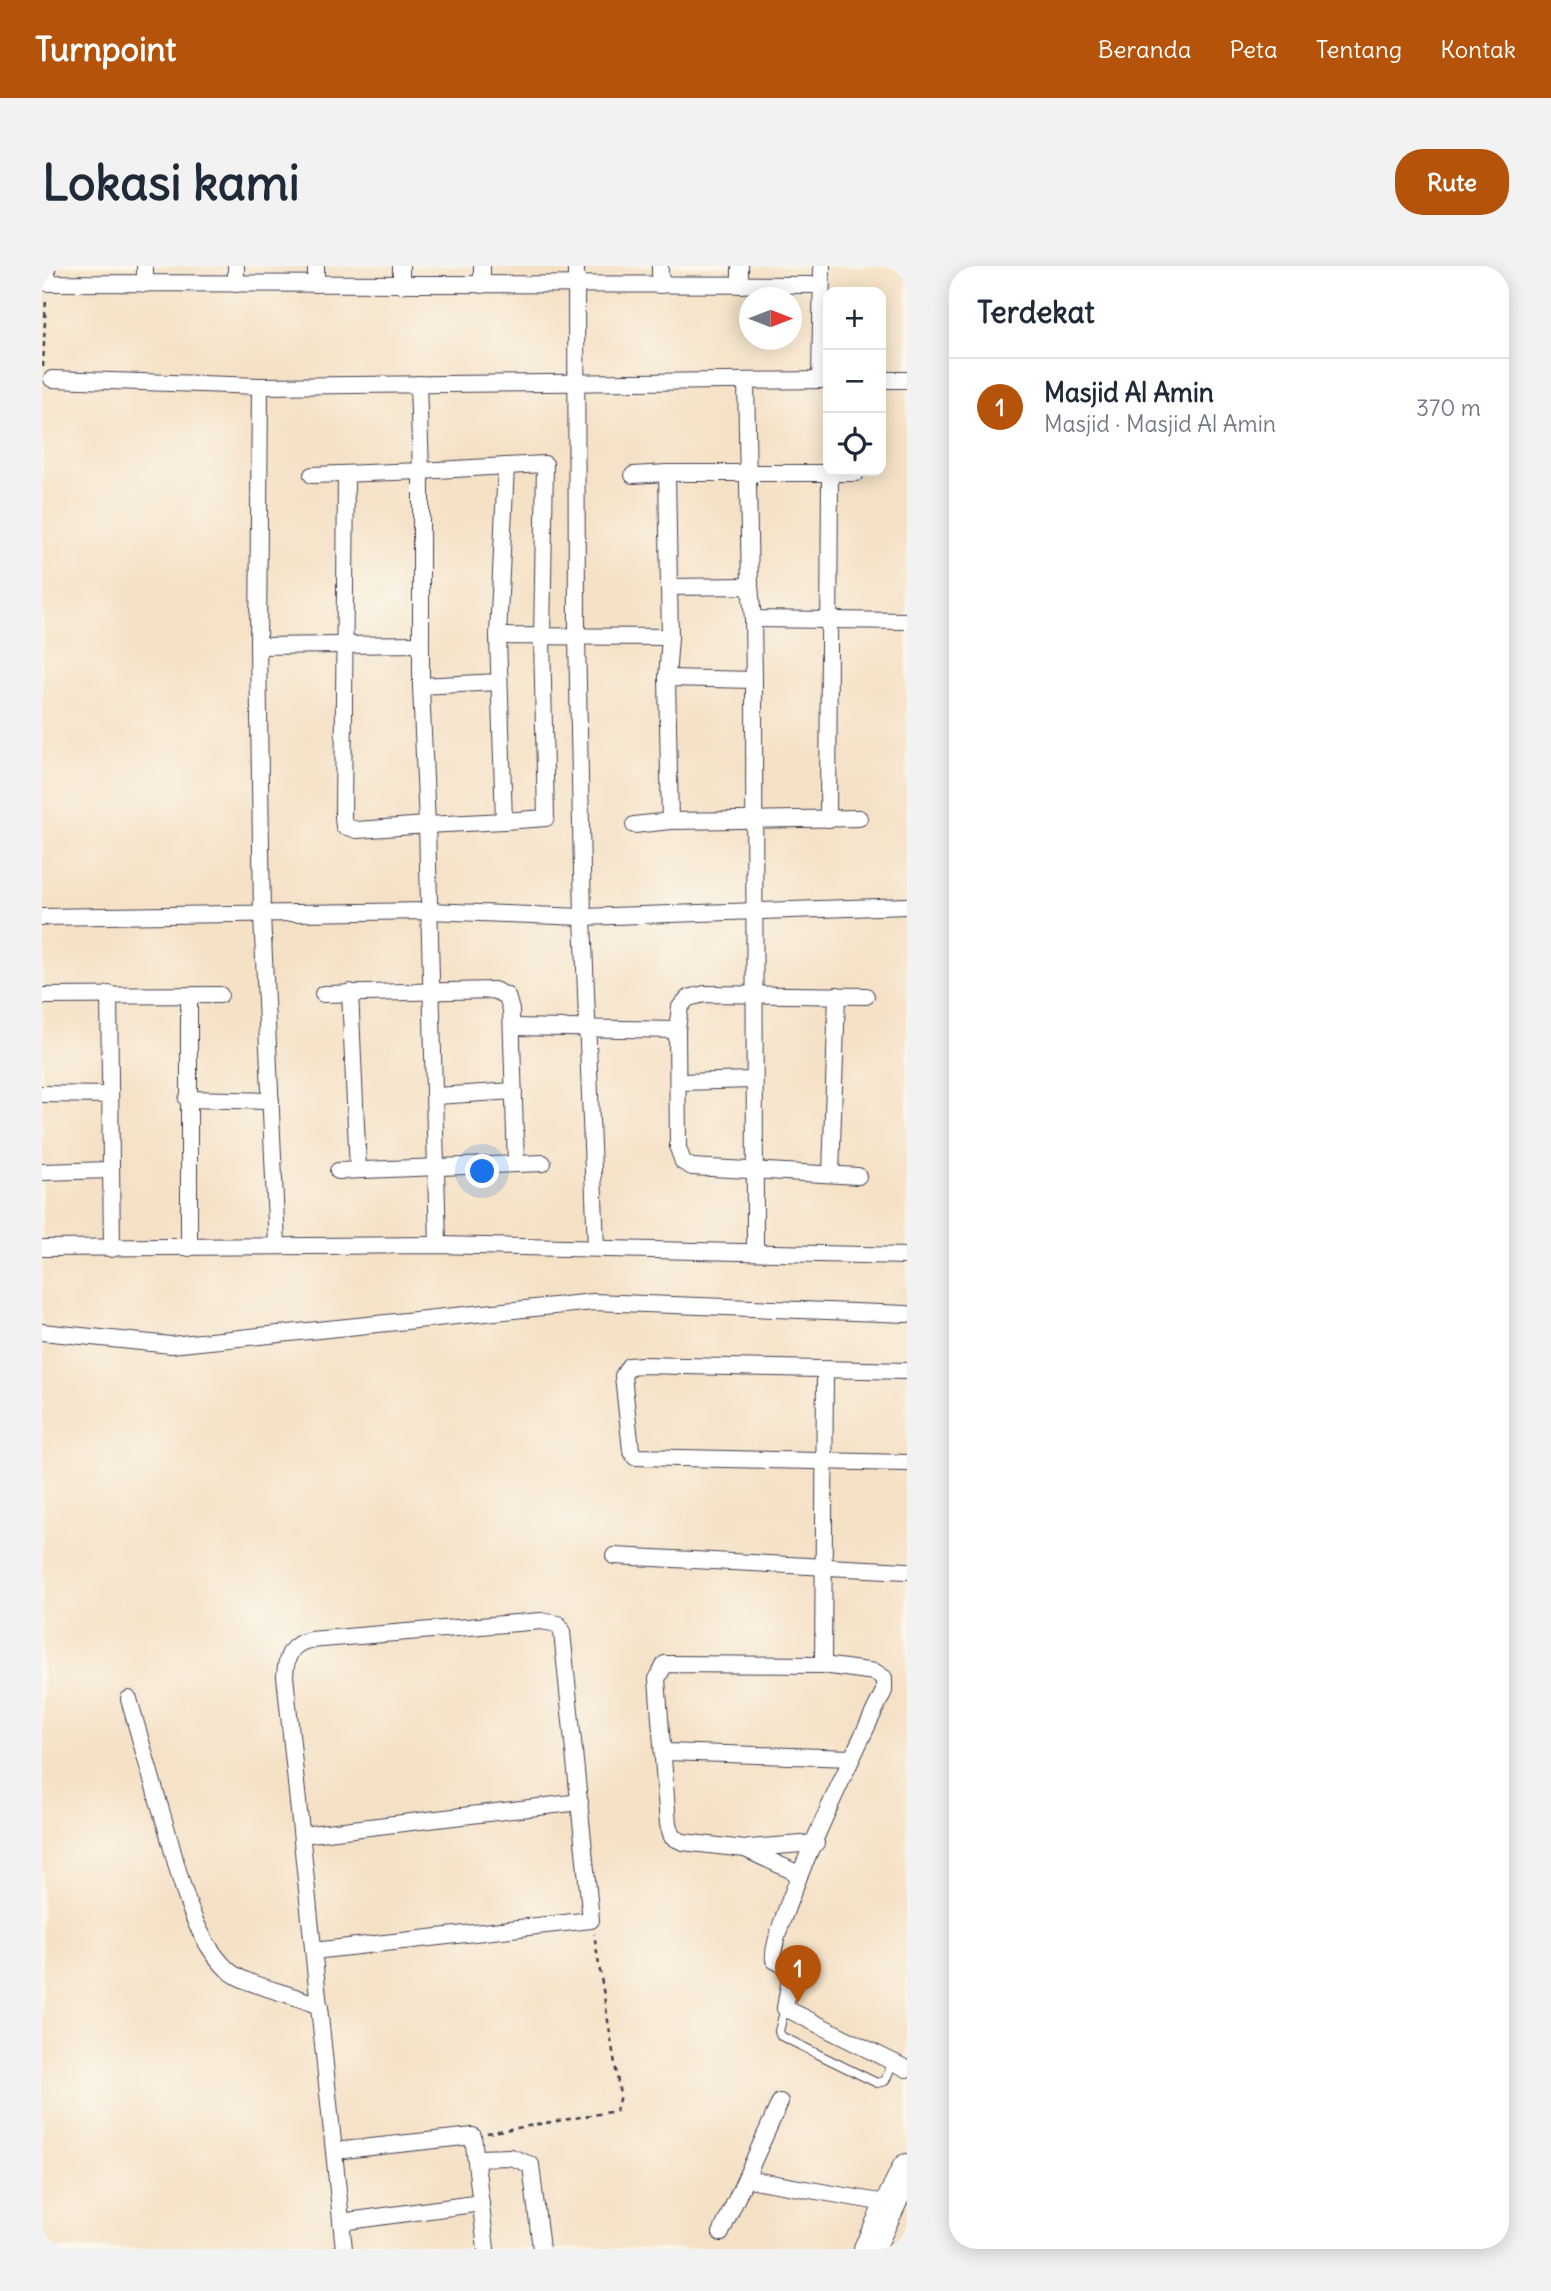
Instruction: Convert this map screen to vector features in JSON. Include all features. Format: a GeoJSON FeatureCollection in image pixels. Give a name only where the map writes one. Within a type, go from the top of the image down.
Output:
{"type":"FeatureCollection","features":[{"type":"Feature","properties":{"kind":"highway"},"geometry":{"type":"LineString","coordinates":[[869,2249],[907,2169]]}},
{"type":"Feature","properties":{"kind":"street"},"geometry":{"type":"LineString","coordinates":[[47,266],[47,283],[821,285]]}},
{"type":"Feature","properties":{"kind":"street"},"geometry":{"type":"LineString","coordinates":[[145,266],[145,284]]}},
{"type":"Feature","properties":{"kind":"street"},"geometry":{"type":"LineString","coordinates":[[236,266],[236,284]]}},
{"type":"Feature","properties":{"kind":"street"},"geometry":{"type":"LineString","coordinates":[[316,266],[316,284]]}},
{"type":"Feature","properties":{"kind":"street"},"geometry":{"type":"LineString","coordinates":[[401,266],[401,285]]}},
{"type":"Feature","properties":{"kind":"street"},"geometry":{"type":"LineString","coordinates":[[482,266],[482,285]]}},
{"type":"Feature","properties":{"kind":"street"},"geometry":{"type":"LineString","coordinates":[[576,266],[583,917],[590,1026],[596,1247]]}},
{"type":"Feature","properties":{"kind":"street"},"geometry":{"type":"LineString","coordinates":[[660,266],[660,285]]}},
{"type":"Feature","properties":{"kind":"street"},"geometry":{"type":"LineString","coordinates":[[740,266],[740,285]]}},
{"type":"Feature","properties":{"kind":"street"},"geometry":{"type":"LineString","coordinates":[[821,266],[823,350]]}},
{"type":"Feature","properties":{"kind":"street"},"geometry":{"type":"LineString","coordinates":[[52,379],[260,386],[823,380]]}},
{"type":"Feature","properties":{"kind":"street"},"geometry":{"type":"LineString","coordinates":[[886,380],[907,380]]}},
{"type":"Feature","properties":{"kind":"street"},"geometry":{"type":"LineString","coordinates":[[746,381],[754,680],[752,910],[756,993],[753,1080],[755,1251]]}},
{"type":"Feature","properties":{"kind":"street"},"geometry":{"type":"LineString","coordinates":[[418,384],[421,471],[421,686],[428,825],[438,1245]]}},
{"type":"Feature","properties":{"kind":"street"},"geometry":{"type":"LineString","coordinates":[[260,386],[258,646],[262,914],[277,1245]]}},
{"type":"Feature","properties":{"kind":"street"},"geometry":{"type":"LineString","coordinates":[[312,475],[545,464],[542,638],[551,817],[358,830],[344,826],[346,474]]}},
{"type":"Feature","properties":{"kind":"street"},"geometry":{"type":"LineString","coordinates":[[504,821],[498,636],[506,466]]}},
{"type":"Feature","properties":{"kind":"street"},"geometry":{"type":"LineString","coordinates":[[633,475],[823,473]]}},
{"type":"Feature","properties":{"kind":"street"},"geometry":{"type":"LineString","coordinates":[[667,474],[670,821]]}},
{"type":"Feature","properties":{"kind":"street"},"geometry":{"type":"LineString","coordinates":[[828,819],[830,476]]}},
{"type":"Feature","properties":{"kind":"street"},"geometry":{"type":"LineString","coordinates":[[669,587],[750,586]]}},
{"type":"Feature","properties":{"kind":"street"},"geometry":{"type":"LineString","coordinates":[[753,619],[907,621]]}},
{"type":"Feature","properties":{"kind":"street"},"geometry":{"type":"LineString","coordinates":[[498,636],[670,637]]}},
{"type":"Feature","properties":{"kind":"street"},"geometry":{"type":"LineString","coordinates":[[258,646],[421,643]]}},
{"type":"Feature","properties":{"kind":"street"},"geometry":{"type":"LineString","coordinates":[[667,678],[754,680]]}},
{"type":"Feature","properties":{"kind":"street"},"geometry":{"type":"LineString","coordinates":[[421,686],[499,682]]}},
{"type":"Feature","properties":{"kind":"street"},"geometry":{"type":"LineString","coordinates":[[634,825],[670,821],[859,818]]}},
{"type":"Feature","properties":{"kind":"street"},"geometry":{"type":"LineString","coordinates":[[42,917],[429,911],[583,917],[906,905]]}},
{"type":"Feature","properties":{"kind":"street"},"geometry":{"type":"LineString","coordinates":[[323,994],[432,989],[500,991],[509,1000],[512,1027],[516,1164]]}},
{"type":"Feature","properties":{"kind":"street"},"geometry":{"type":"LineString","coordinates":[[350,992],[358,1170]]}},
{"type":"Feature","properties":{"kind":"street"},"geometry":{"type":"LineString","coordinates":[[858,1176],[692,1167],[683,1162],[678,1148],[680,1082],[677,1030],[678,1013],[688,998],[756,993],[866,996]]}},
{"type":"Feature","properties":{"kind":"street"},"geometry":{"type":"LineString","coordinates":[[109,995],[108,1095],[112,1249]]}},
{"type":"Feature","properties":{"kind":"street"},"geometry":{"type":"LineString","coordinates":[[42,996],[220,995]]}},
{"type":"Feature","properties":{"kind":"street"},"geometry":{"type":"LineString","coordinates":[[831,1174],[837,995]]}},
{"type":"Feature","properties":{"kind":"street"},"geometry":{"type":"LineString","coordinates":[[188,996],[189,1248]]}},
{"type":"Feature","properties":{"kind":"street"},"geometry":{"type":"LineString","coordinates":[[512,1027],[590,1026],[677,1030]]}},
{"type":"Feature","properties":{"kind":"street"},"geometry":{"type":"LineString","coordinates":[[680,1082],[753,1080]]}},
{"type":"Feature","properties":{"kind":"street"},"geometry":{"type":"LineString","coordinates":[[436,1096],[514,1091]]}},
{"type":"Feature","properties":{"kind":"street"},"geometry":{"type":"LineString","coordinates":[[42,1094],[108,1095]]}},
{"type":"Feature","properties":{"kind":"street"},"geometry":{"type":"LineString","coordinates":[[187,1099],[271,1101]]}},
{"type":"Feature","properties":{"kind":"street"},"geometry":{"type":"LineString","coordinates":[[338,1171],[543,1163]]}},
{"type":"Feature","properties":{"kind":"street"},"geometry":{"type":"LineString","coordinates":[[42,1172],[110,1170]]}},
{"type":"Feature","properties":{"kind":"street"},"geometry":{"type":"LineString","coordinates":[[42,1248],[438,1245],[907,1256]]}},
{"type":"Feature","properties":{"kind":"street"},"geometry":{"type":"LineString","coordinates":[[42,1332],[171,1345],[593,1302],[907,1314]]}},
{"type":"Feature","properties":{"kind":"street"},"geometry":{"type":"LineString","coordinates":[[907,1371],[825,1371],[642,1364],[629,1366],[623,1376],[631,1450],[635,1457],[907,1463]]}},
{"type":"Feature","properties":{"kind":"street"},"geometry":{"type":"LineString","coordinates":[[823,1665],[825,1371]]}},
{"type":"Feature","properties":{"kind":"street"},"geometry":{"type":"LineString","coordinates":[[614,1556],[907,1571]]}},
{"type":"Feature","properties":{"kind":"street"},"geometry":{"type":"LineString","coordinates":[[313,1951],[592,1920],[562,1632],[558,1624],[541,1621],[310,1640],[301,1642],[289,1651],[285,1676],[313,1951],[320,2007],[344,2249]]}},
{"type":"Feature","properties":{"kind":"street"},"geometry":{"type":"LineString","coordinates":[[816,1843],[745,1849],[683,1842],[672,1837],[668,1824],[665,1752],[657,1679],[665,1664],[823,1665],[875,1672],[884,1678],[884,1691],[816,1843],[799,1874],[772,1946],[773,1959],[789,1968],[791,1973],[785,2008],[900,2066]]}},
{"type":"Feature","properties":{"kind":"street"},"geometry":{"type":"LineString","coordinates":[[129,1699],[191,1913],[210,1946],[226,1968],[239,1978],[288,1992],[320,2007]]}},
{"type":"Feature","properties":{"kind":"street"},"geometry":{"type":"LineString","coordinates":[[665,1752],[852,1758]]}},
{"type":"Feature","properties":{"kind":"street"},"geometry":{"type":"LineString","coordinates":[[302,1835],[580,1802]]}},
{"type":"Feature","properties":{"kind":"street"},"geometry":{"type":"LineString","coordinates":[[745,1849],[799,1874]]}},
{"type":"Feature","properties":{"kind":"street"},"geometry":{"type":"LineString","coordinates":[[721,2233],[748,2179],[780,2102]]}},
{"type":"Feature","properties":{"kind":"street"},"geometry":{"type":"LineString","coordinates":[[334,2151],[473,2136],[485,2249]]}},
{"type":"Feature","properties":{"kind":"street"},"geometry":{"type":"LineString","coordinates":[[477,2158],[519,2158],[531,2165],[541,2249]]}},
{"type":"Feature","properties":{"kind":"street"},"geometry":{"type":"LineString","coordinates":[[748,2179],[891,2204]]}},
{"type":"Feature","properties":{"kind":"street"},"geometry":{"type":"LineString","coordinates":[[341,2222],[481,2203]]}},
{"type":"Feature","properties":{"kind":"lane"},"geometry":{"type":"LineString","coordinates":[[785,2008],[779,2031],[781,2036],[877,2083],[885,2081],[900,2066]]}},
{"type":"Feature","properties":{"kind":"path"},"geometry":{"type":"LineString","coordinates":[[47,283],[43,371],[52,379]]}},
{"type":"Feature","properties":{"kind":"path"},"geometry":{"type":"LineString","coordinates":[[473,2136],[617,2111],[620,2095],[592,1920]]}},
{"type":"Feature","properties":{"kind":"place","name":"Masjid Al Amin"},"geometry":{"type":"Point","coordinates":[798,2003]}}]}
